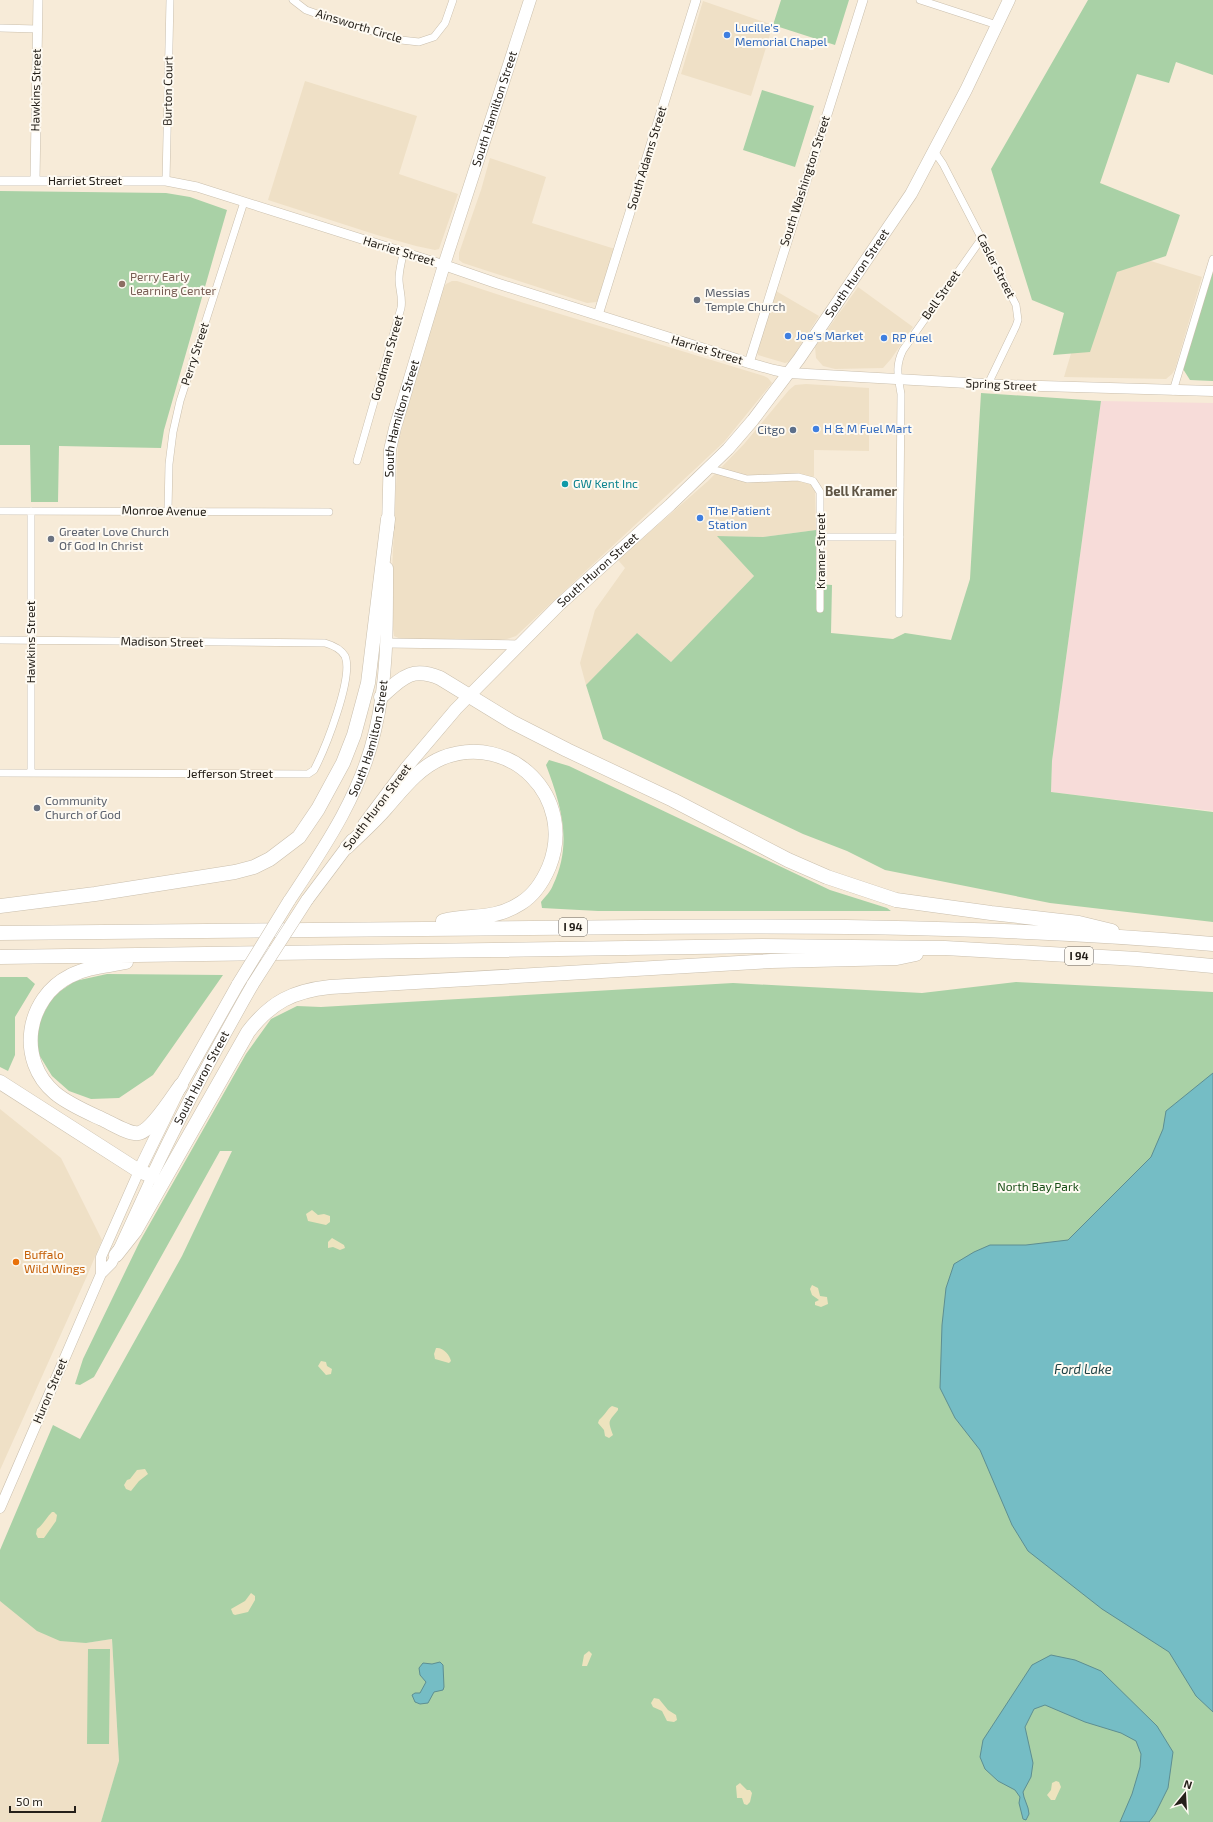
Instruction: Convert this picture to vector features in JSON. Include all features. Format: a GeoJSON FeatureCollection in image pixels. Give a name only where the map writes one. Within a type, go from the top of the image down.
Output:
{"type":"FeatureCollection","features":[{"type":"Feature","properties":{"kind":"highway"},"geometry":{"type":"LineString","coordinates":[[0,906],[96,894],[234,872],[254,867],[270,859],[299,836],[318,809],[343,763],[361,712],[371,662],[379,577],[388,519]]}},
{"type":"Feature","properties":{"kind":"highway"},"geometry":{"type":"LineString","coordinates":[[381,698],[402,678],[409,674],[419,672],[440,678],[512,722],[673,800],[788,860],[827,877],[896,900],[1079,923],[1146,938]]}},
{"type":"Feature","properties":{"kind":"highway"},"geometry":{"type":"LineString","coordinates":[[347,847],[385,809],[408,783],[425,768],[440,759],[456,753],[473,751],[490,753],[509,760],[524,769],[535,779],[544,792],[551,807],[555,824],[556,841],[553,858],[546,874],[535,891],[522,902],[506,911],[484,917],[448,920],[413,929]]}},
{"type":"Feature","properties":{"kind":"highway","name":"I 94"},"geometry":{"type":"LineString","coordinates":[[0,933],[733,926],[902,927],[1146,938],[1213,944]]}},
{"type":"Feature","properties":{"kind":"highway","name":"I 94"},"geometry":{"type":"LineString","coordinates":[[0,957],[153,956],[762,946],[945,948],[1213,966]]}},
{"type":"Feature","properties":{"kind":"highway"},"geometry":{"type":"LineString","coordinates":[[116,1254],[135,1232],[248,1032],[267,1010],[280,1000],[292,995],[309,989],[330,987],[771,961],[897,958],[945,948]]}},
{"type":"Feature","properties":{"kind":"highway"},"geometry":{"type":"LineString","coordinates":[[153,956],[82,970],[58,983],[41,1002],[33,1019],[30,1034],[30,1048],[34,1064],[42,1079],[54,1093],[122,1129],[137,1133],[148,1128],[181,1085]]}},
{"type":"Feature","properties":{"kind":"highway"},"geometry":{"type":"LineString","coordinates":[[0,1082],[139,1171],[152,1176]]}},
{"type":"Feature","properties":{"kind":"main road","name":"South Hamilton Street"},"geometry":{"type":"LineString","coordinates":[[327,843],[350,801],[366,764],[375,732],[381,698],[387,643],[390,450],[395,428],[444,265],[530,0]]}},
{"type":"Feature","properties":{"kind":"main road","name":"South Huron Street"},"geometry":{"type":"LineString","coordinates":[[101,1274],[112,1263],[202,1073],[253,984],[307,900],[406,768],[456,710],[559,605],[728,449],[753,420],[789,373],[912,194],[966,90],[1009,0]]}},
{"type":"Feature","properties":{"kind":"main road","name":"Harriet Street"},"geometry":{"type":"LineString","coordinates":[[444,265],[749,363],[789,373]]}},
{"type":"Feature","properties":{"kind":"main road","name":"Spring Street"},"geometry":{"type":"LineString","coordinates":[[789,373],[988,384],[1173,391],[1213,391]]}},
{"type":"Feature","properties":{"kind":"main road","name":"South Huron Street"},"geometry":{"type":"LineString","coordinates":[[101,1274],[101,1257],[139,1171],[181,1085],[238,984],[327,843]]}},
{"type":"Feature","properties":{"kind":"main road","name":"Huron Street"},"geometry":{"type":"LineString","coordinates":[[0,1508],[101,1274]]}},
{"type":"Feature","properties":{"kind":"street","name":"Hawkins Street"},"geometry":{"type":"LineString","coordinates":[[35,180],[38,0]]}},
{"type":"Feature","properties":{"kind":"street","name":"Burton Court"},"geometry":{"type":"LineString","coordinates":[[166,181],[170,0]]}},
{"type":"Feature","properties":{"kind":"street","name":"Ainsworth Circle"},"geometry":{"type":"LineString","coordinates":[[294,0],[306,10],[323,16],[401,40],[419,42],[434,37],[445,23],[453,0]]}},
{"type":"Feature","properties":{"kind":"street","name":"South Adams Street"},"geometry":{"type":"LineString","coordinates":[[598,315],[696,0]]}},
{"type":"Feature","properties":{"kind":"street","name":"South Washington Street"},"geometry":{"type":"LineString","coordinates":[[749,363],[863,0]]}},
{"type":"Feature","properties":{"kind":"street"},"geometry":{"type":"LineString","coordinates":[[920,0],[997,25]]}},
{"type":"Feature","properties":{"kind":"street"},"geometry":{"type":"LineString","coordinates":[[0,28],[37,29]]}},
{"type":"Feature","properties":{"kind":"street","name":"Casler Street"},"geometry":{"type":"LineString","coordinates":[[934,151],[943,164],[1016,305],[1018,320],[1016,326],[988,384]]}},
{"type":"Feature","properties":{"kind":"street","name":"Harriet Street"},"geometry":{"type":"LineString","coordinates":[[0,181],[166,181],[197,187],[444,265]]}},
{"type":"Feature","properties":{"kind":"street","name":"Perry Street"},"geometry":{"type":"LineString","coordinates":[[168,510],[169,464],[173,432],[180,401],[244,202]]}},
{"type":"Feature","properties":{"kind":"street","name":"Bell Street"},"geometry":{"type":"LineString","coordinates":[[899,614],[901,394],[898,380],[898,360],[903,350],[982,238]]}},
{"type":"Feature","properties":{"kind":"street","name":"Goodman Street"},"geometry":{"type":"LineString","coordinates":[[357,461],[401,308],[402,299],[399,277],[403,253]]}},
{"type":"Feature","properties":{"kind":"street"},"geometry":{"type":"LineString","coordinates":[[1173,391],[1213,260]]}},
{"type":"Feature","properties":{"kind":"street","name":"Kramer Street"},"geometry":{"type":"LineString","coordinates":[[708,468],[747,479],[798,478],[813,481],[820,492],[820,609]]}},
{"type":"Feature","properties":{"kind":"street","name":"Monroe Avenue"},"geometry":{"type":"LineString","coordinates":[[0,511],[168,510],[329,512]]}},
{"type":"Feature","properties":{"kind":"street","name":"Hawkins Street"},"geometry":{"type":"LineString","coordinates":[[31,511],[31,773]]}},
{"type":"Feature","properties":{"kind":"street"},"geometry":{"type":"LineString","coordinates":[[821,537],[900,537]]}},
{"type":"Feature","properties":{"kind":"street","name":"Madison Street"},"geometry":{"type":"LineString","coordinates":[[0,640],[325,643]]}},
{"type":"Feature","properties":{"kind":"street","name":"Jefferson Street"},"geometry":{"type":"LineString","coordinates":[[0,774],[308,774],[314,770],[334,726],[345,678],[346,666],[344,656],[333,645],[325,643]]}},
{"type":"Feature","properties":{"kind":"street"},"geometry":{"type":"LineString","coordinates":[[387,643],[519,645]]}},
{"type":"Feature","properties":{"kind":"shaded area"},"geometry":{"type":"Polygon","coordinates":[[[703,1],[773,25],[751,96],[681,74],[703,1]]]}},
{"type":"Feature","properties":{"kind":"shaded area"},"geometry":{"type":"Polygon","coordinates":[[[305,81],[417,116],[399,174],[458,194],[439,249],[435,250],[416,246],[377,235],[268,200],[305,81]]]}},
{"type":"Feature","properties":{"kind":"shaded area"},"geometry":{"type":"Polygon","coordinates":[[[490,158],[546,177],[532,223],[615,249],[597,302],[587,303],[463,263],[459,260],[459,253],[481,190],[490,158]]]}},
{"type":"Feature","properties":{"kind":"shaded area"},"geometry":{"type":"Polygon","coordinates":[[[1103,246],[1202,277],[1175,369],[1166,379],[1064,377],[1103,246]]]}},
{"type":"Feature","properties":{"kind":"shaded area"},"geometry":{"type":"Polygon","coordinates":[[[452,281],[457,281],[524,303],[764,376],[772,383],[724,442],[516,636],[507,639],[490,641],[403,640],[394,636],[390,612],[398,445],[406,410],[443,289],[446,284],[452,281]]]}},
{"type":"Feature","properties":{"kind":"shaded area"},"geometry":{"type":"Polygon","coordinates":[[[858,287],[913,327],[883,368],[835,369],[823,366],[816,358],[815,347],[858,287]]]}},
{"type":"Feature","properties":{"kind":"shaded area"},"geometry":{"type":"Polygon","coordinates":[[[776,291],[819,316],[792,358],[789,362],[785,363],[758,355],[757,352],[776,291]]]}},
{"type":"Feature","properties":{"kind":"shaded area"},"geometry":{"type":"Polygon","coordinates":[[[806,384],[869,388],[869,451],[814,450],[814,476],[810,483],[815,491],[816,530],[763,537],[718,536],[754,576],[671,662],[637,633],[586,685],[580,663],[595,610],[625,568],[618,560],[708,481],[744,444],[789,390],[795,385],[806,384]]]}},
{"type":"Feature","properties":{"kind":"shaded area"},"geometry":{"type":"Polygon","coordinates":[[[1101,401],[1213,403],[1213,811],[1051,792],[1052,761],[1101,401]]]}},
{"type":"Feature","properties":{"kind":"shaded area"},"geometry":{"type":"Polygon","coordinates":[[[0,1109],[61,1158],[102,1240],[0,1470],[0,1109]]]}},
{"type":"Feature","properties":{"kind":"shaded area"},"geometry":{"type":"Polygon","coordinates":[[[0,1601],[86,1643],[112,1639],[119,1762],[101,1822],[0,1822],[0,1601]]]}},
{"type":"Feature","properties":{"kind":"green space"},"geometry":{"type":"Polygon","coordinates":[[[781,0],[849,0],[835,45],[773,25],[781,0]]]}},
{"type":"Feature","properties":{"kind":"green space"},"geometry":{"type":"Polygon","coordinates":[[[1088,0],[1213,0],[1213,75],[1176,62],[1169,83],[1137,74],[1100,183],[1180,215],[1166,256],[1117,272],[1090,352],[1053,355],[1064,313],[1032,300],[991,169],[1088,0]]]}},
{"type":"Feature","properties":{"kind":"green space"},"geometry":{"type":"Polygon","coordinates":[[[762,90],[814,106],[795,167],[743,150],[762,90]]]}},
{"type":"Feature","properties":{"kind":"green space"},"geometry":{"type":"Polygon","coordinates":[[[0,191],[166,193],[190,197],[227,210],[164,430],[161,448],[59,446],[58,502],[31,502],[30,445],[0,445],[0,191]]]}},
{"type":"Feature","properties":{"kind":"green space"},"geometry":{"type":"Polygon","coordinates":[[[1213,271],[1213,381],[1190,380],[1183,369],[1213,271]]]}},
{"type":"Feature","properties":{"kind":"green space"},"geometry":{"type":"Polygon","coordinates":[[[981,393],[1101,401],[1052,761],[1051,792],[1213,812],[1213,922],[1050,903],[885,870],[847,851],[803,834],[603,739],[586,685],[637,633],[671,662],[754,576],[717,536],[763,537],[816,530],[817,584],[832,585],[831,633],[893,639],[905,633],[951,640],[970,579],[981,393]]]}},
{"type":"Feature","properties":{"kind":"green space"},"geometry":{"type":"Polygon","coordinates":[[[549,760],[569,766],[830,890],[887,908],[891,911],[598,911],[542,908],[541,902],[551,889],[559,869],[564,839],[560,809],[546,765],[549,760]]]}},
{"type":"Feature","properties":{"kind":"green space"},"geometry":{"type":"Polygon","coordinates":[[[107,974],[223,975],[153,1075],[119,1098],[91,1099],[69,1091],[52,1076],[38,1053],[37,1026],[53,996],[75,981],[107,974]]]}},
{"type":"Feature","properties":{"kind":"green space"},"geometry":{"type":"Polygon","coordinates":[[[0,977],[27,977],[35,984],[15,1017],[15,1055],[8,1071],[0,1067],[0,977]]]}},
{"type":"Feature","properties":{"kind":"green space","name":"North Bay Park"},"geometry":{"type":"Polygon","coordinates":[[[1016,982],[1213,992],[1213,1822],[101,1822],[119,1761],[112,1639],[86,1643],[60,1641],[37,1631],[0,1601],[0,1550],[53,1425],[80,1439],[182,1256],[232,1151],[220,1151],[94,1377],[80,1385],[75,1384],[83,1359],[140,1241],[246,1054],[271,1019],[297,1006],[321,1007],[733,983],[922,993],[1016,982]]]}},
{"type":"Feature","properties":{"kind":"green space"},"geometry":{"type":"Polygon","coordinates":[[[88,1649],[110,1649],[109,1744],[87,1744],[88,1649]]]}},
{"type":"Feature","properties":{"kind":"sand"},"geometry":{"type":"Polygon","coordinates":[[[312,1210],[318,1215],[324,1214],[330,1216],[330,1222],[326,1225],[308,1221],[306,1214],[312,1210]]]}},
{"type":"Feature","properties":{"kind":"sand"},"geometry":{"type":"Polygon","coordinates":[[[332,1238],[344,1245],[345,1248],[340,1250],[333,1247],[328,1248],[328,1242],[332,1238]]]}},
{"type":"Feature","properties":{"kind":"sand"},"geometry":{"type":"Polygon","coordinates":[[[812,1285],[818,1288],[820,1296],[827,1297],[828,1304],[821,1307],[815,1305],[815,1302],[819,1300],[812,1295],[810,1289],[812,1285]]]}},
{"type":"Feature","properties":{"kind":"sand"},"geometry":{"type":"Polygon","coordinates":[[[436,1348],[444,1350],[448,1354],[451,1361],[449,1363],[435,1359],[434,1354],[436,1348]]]}},
{"type":"Feature","properties":{"kind":"sand"},"geometry":{"type":"Polygon","coordinates":[[[321,1361],[326,1362],[327,1366],[332,1369],[331,1374],[326,1375],[318,1366],[321,1361]]]}},
{"type":"Feature","properties":{"kind":"sand"},"geometry":{"type":"Polygon","coordinates":[[[612,1406],[618,1408],[618,1410],[610,1421],[613,1435],[609,1438],[605,1436],[604,1430],[598,1423],[612,1406]]]}},
{"type":"Feature","properties":{"kind":"sand"},"geometry":{"type":"Polygon","coordinates":[[[145,1469],[148,1474],[139,1481],[131,1491],[126,1489],[124,1485],[127,1480],[130,1479],[137,1470],[145,1469]]]}},
{"type":"Feature","properties":{"kind":"sand"},"geometry":{"type":"Polygon","coordinates":[[[52,1512],[57,1515],[56,1521],[44,1538],[38,1538],[36,1534],[37,1529],[52,1512]]]}},
{"type":"Feature","properties":{"kind":"sand"},"geometry":{"type":"Polygon","coordinates":[[[251,1593],[255,1596],[255,1600],[248,1612],[235,1615],[233,1614],[231,1609],[245,1601],[251,1593]]]}},
{"type":"Feature","properties":{"kind":"sand"},"geometry":{"type":"Polygon","coordinates":[[[589,1651],[592,1654],[587,1666],[582,1666],[584,1655],[589,1651]]]}},
{"type":"Feature","properties":{"kind":"sand"},"geometry":{"type":"Polygon","coordinates":[[[654,1698],[659,1699],[668,1710],[676,1715],[677,1720],[674,1722],[667,1721],[662,1711],[653,1707],[651,1703],[654,1698]]]}},
{"type":"Feature","properties":{"kind":"sand"},"geometry":{"type":"Polygon","coordinates":[[[1056,1781],[1059,1782],[1061,1787],[1055,1800],[1051,1800],[1047,1795],[1051,1790],[1052,1783],[1056,1781]]]}},
{"type":"Feature","properties":{"kind":"sand"},"geometry":{"type":"Polygon","coordinates":[[[740,1783],[752,1793],[750,1802],[747,1805],[744,1804],[742,1798],[737,1798],[736,1786],[740,1783]]]}},
{"type":"Feature","properties":{"kind":"water","name":"Ford Lake"},"geometry":{"type":"Polygon","coordinates":[[[1213,1073],[1213,1712],[1196,1696],[1169,1652],[1102,1609],[1028,1551],[1012,1525],[980,1450],[955,1418],[940,1388],[942,1325],[946,1288],[954,1264],[974,1252],[990,1245],[1026,1245],[1068,1240],[1151,1157],[1163,1129],[1166,1111],[1213,1073]]]}},
{"type":"Feature","properties":{"kind":"water"},"geometry":{"type":"Polygon","coordinates":[[[1051,1655],[1075,1660],[1101,1671],[1157,1726],[1173,1752],[1168,1788],[1155,1814],[1149,1822],[1120,1822],[1132,1794],[1140,1767],[1141,1754],[1136,1741],[1121,1733],[1085,1722],[1045,1705],[1034,1709],[1025,1727],[1033,1763],[1031,1777],[1023,1792],[1029,1814],[1026,1820],[1023,1819],[1019,1803],[1020,1797],[1015,1790],[998,1781],[985,1769],[980,1757],[983,1740],[1032,1665],[1051,1655]]]}},
{"type":"Feature","properties":{"kind":"water"},"geometry":{"type":"Polygon","coordinates":[[[440,1662],[443,1665],[443,1690],[434,1692],[428,1703],[420,1704],[415,1702],[412,1695],[415,1693],[420,1693],[426,1682],[420,1675],[419,1668],[423,1663],[432,1664],[440,1662]]]}},
{"type":"Feature","properties":{"kind":"place","name":"Lucille's Memorial Chapel"},"geometry":{"type":"Point","coordinates":[727,35]}},
{"type":"Feature","properties":{"kind":"place","name":"Perry Early Learning Center"},"geometry":{"type":"Point","coordinates":[122,284]}},
{"type":"Feature","properties":{"kind":"place","name":"Messias Temple Church"},"geometry":{"type":"Point","coordinates":[697,300]}},
{"type":"Feature","properties":{"kind":"place","name":"Joe's Market"},"geometry":{"type":"Point","coordinates":[788,336]}},
{"type":"Feature","properties":{"kind":"place","name":"RP Fuel"},"geometry":{"type":"Point","coordinates":[884,338]}},
{"type":"Feature","properties":{"kind":"place","name":"H & M Fuel Mart"},"geometry":{"type":"Point","coordinates":[816,429]}},
{"type":"Feature","properties":{"kind":"place","name":"Citgo"},"geometry":{"type":"Point","coordinates":[793,430]}},
{"type":"Feature","properties":{"kind":"place","name":"GW Kent Inc"},"geometry":{"type":"Point","coordinates":[565,484]}},
{"type":"Feature","properties":{"kind":"place","name":"The Patient Station"},"geometry":{"type":"Point","coordinates":[700,518]}},
{"type":"Feature","properties":{"kind":"place","name":"Greater Love Church Of God In Christ"},"geometry":{"type":"Point","coordinates":[51,539]}},
{"type":"Feature","properties":{"kind":"place","name":"Community Church of God"},"geometry":{"type":"Point","coordinates":[37,808]}},
{"type":"Feature","properties":{"kind":"place","name":"Buffalo Wild Wings"},"geometry":{"type":"Point","coordinates":[16,1262]}},
{"type":"Feature","properties":{"kind":"district","name":"Bell Kramer"},"geometry":{"type":"Point","coordinates":[861,491]}}]}
